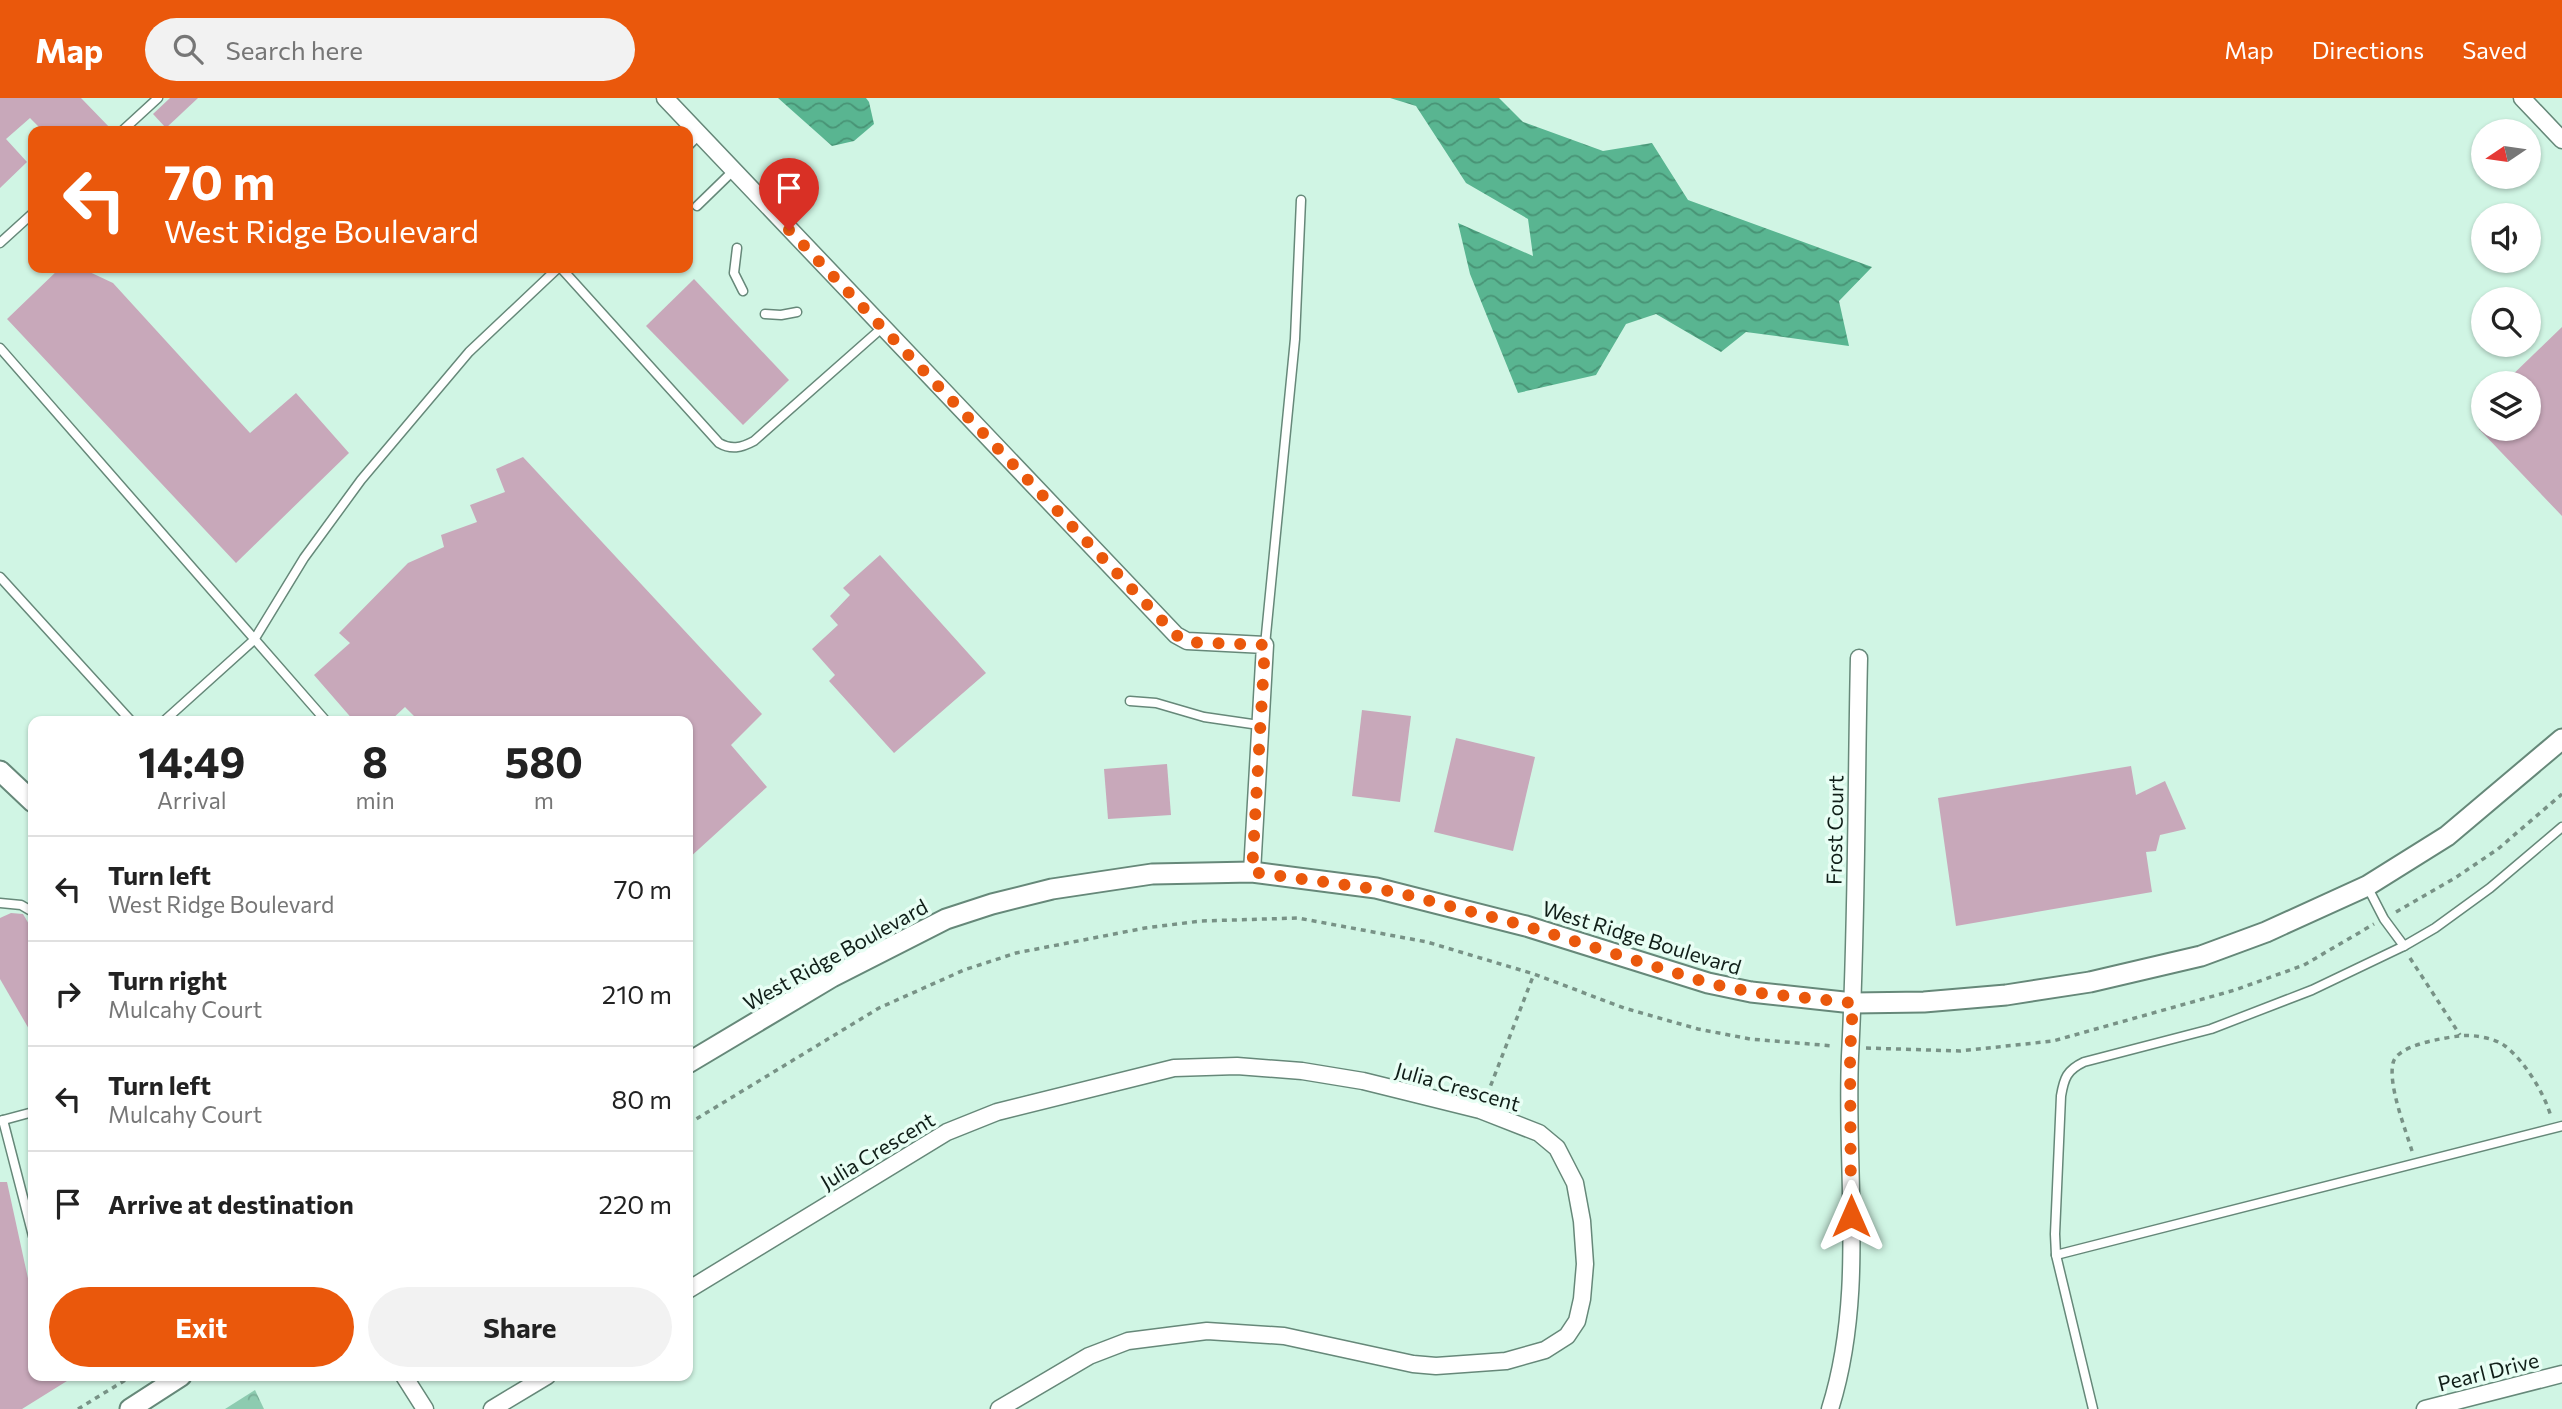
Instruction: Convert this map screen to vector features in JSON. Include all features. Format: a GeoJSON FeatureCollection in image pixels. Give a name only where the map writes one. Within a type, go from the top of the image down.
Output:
{"type":"FeatureCollection","features":[{"type":"Feature","properties":{"kind":"street"},"geometry":{"type":"LineString","coordinates":[[664,98],[683,126]]}},
{"type":"Feature","properties":{"kind":"street"},"geometry":{"type":"LineString","coordinates":[[2522,98],[2562,140]]}},
{"type":"Feature","properties":{"kind":"street"},"geometry":{"type":"LineString","coordinates":[[693,140],[733,171],[1176,635],[1187,642],[1265,645],[1252,872]]}},
{"type":"Feature","properties":{"kind":"street","name":"Frost Court"},"geometry":{"type":"LineString","coordinates":[[1830,1409],[1837,1388],[1850,1297],[1850,1054],[1859,658]]}},
{"type":"Feature","properties":{"kind":"street","name":"West Ridge Boulevard"},"geometry":{"type":"LineString","coordinates":[[693,1060],[832,977],[946,919],[992,904],[1052,890],[1152,874],[1252,872],[1396,892],[1526,926],[1708,983],[1751,992],[1853,1003],[1924,1002],[1993,996],[2090,982],[2201,956],[2266,932],[2367,886],[2447,835],[2562,739]]}},
{"type":"Feature","properties":{"kind":"street"},"geometry":{"type":"LineString","coordinates":[[0,771],[28,797]]}},
{"type":"Feature","properties":{"kind":"street","name":"Julia Crescent"},"geometry":{"type":"LineString","coordinates":[[693,1287],[947,1132],[997,1112],[1174,1068],[1237,1066],[1302,1071],[1363,1081],[1480,1110],[1539,1133],[1557,1148],[1575,1184],[1584,1243],[1582,1299],[1577,1321],[1567,1336],[1545,1350],[1506,1360],[1436,1366],[1413,1364],[1284,1336],[1207,1331],[1128,1340],[1089,1356],[999,1409]]}},
{"type":"Feature","properties":{"kind":"street","name":"Pearl Drive"},"geometry":{"type":"LineString","coordinates":[[2425,1409],[2562,1374]]}},
{"type":"Feature","properties":{"kind":"street"},"geometry":{"type":"LineString","coordinates":[[130,1409],[173,1381]]}},
{"type":"Feature","properties":{"kind":"street"},"geometry":{"type":"LineString","coordinates":[[407,1381],[425,1409]]}},
{"type":"Feature","properties":{"kind":"street"},"geometry":{"type":"LineString","coordinates":[[492,1409],[539,1381]]}},
{"type":"Feature","properties":{"kind":"lane"},"geometry":{"type":"LineString","coordinates":[[127,126],[158,98]]}},
{"type":"Feature","properties":{"kind":"lane"},"geometry":{"type":"LineString","coordinates":[[697,206],[733,171]]}},
{"type":"Feature","properties":{"kind":"lane"},"geometry":{"type":"LineString","coordinates":[[1265,645],[1295,339],[1301,200]]}},
{"type":"Feature","properties":{"kind":"lane"},"geometry":{"type":"LineString","coordinates":[[0,243],[28,218]]}},
{"type":"Feature","properties":{"kind":"lane"},"geometry":{"type":"LineString","coordinates":[[737,248],[734,272],[743,290]]}},
{"type":"Feature","properties":{"kind":"lane"},"geometry":{"type":"LineString","coordinates":[[170,716],[254,640],[304,558],[361,480],[469,352],[554,273]]}},
{"type":"Feature","properties":{"kind":"lane"},"geometry":{"type":"LineString","coordinates":[[564,273],[719,443],[727,447],[734,448],[754,442],[883,327]]}},
{"type":"Feature","properties":{"kind":"lane"},"geometry":{"type":"LineString","coordinates":[[765,314],[797,312]]}},
{"type":"Feature","properties":{"kind":"lane"},"geometry":{"type":"LineString","coordinates":[[0,348],[322,716]]}},
{"type":"Feature","properties":{"kind":"lane"},"geometry":{"type":"LineString","coordinates":[[0,577],[126,716]]}},
{"type":"Feature","properties":{"kind":"lane"},"geometry":{"type":"LineString","coordinates":[[1130,701],[1156,703],[1203,717],[1259,725]]}},
{"type":"Feature","properties":{"kind":"lane"},"geometry":{"type":"LineString","coordinates":[[2093,1409],[2056,1255],[2054,1234],[2063,1081],[2069,1071],[2084,1062],[2211,1029],[2312,990],[2404,946],[2435,928],[2490,888],[2562,827]]}},
{"type":"Feature","properties":{"kind":"lane"},"geometry":{"type":"LineString","coordinates":[[2367,886],[2384,919],[2404,946]]}},
{"type":"Feature","properties":{"kind":"lane"},"geometry":{"type":"LineString","coordinates":[[0,903],[21,905],[28,909]]}},
{"type":"Feature","properties":{"kind":"lane"},"geometry":{"type":"LineString","coordinates":[[28,1113],[2,1121],[28,1217]]}},
{"type":"Feature","properties":{"kind":"lane"},"geometry":{"type":"LineString","coordinates":[[2056,1255],[2562,1126]]}},
{"type":"Feature","properties":{"kind":"path"},"geometry":{"type":"LineString","coordinates":[[2404,946],[2460,1035]]}},
{"type":"Feature","properties":{"kind":"path"},"geometry":{"type":"LineString","coordinates":[[1480,1110],[1534,974]]}},
{"type":"Feature","properties":{"kind":"path"},"geometry":{"type":"LineString","coordinates":[[2415,1164],[2393,1081],[2393,1062],[2397,1054],[2407,1047],[2460,1035],[2504,1044],[2525,1063],[2550,1113],[2553,1129]]}},
{"type":"Feature","properties":{"kind":"path"},"geometry":{"type":"LineString","coordinates":[[78,1409],[124,1381]]}},
{"type":"Feature","properties":{"kind":"green space"},"geometry":{"type":"Polygon","coordinates":[[[255,1390],[264,1409],[225,1409],[255,1390]]]}},
{"type":"Feature","properties":{"kind":"water"},"geometry":{"type":"Polygon","coordinates":[[[778,98],[866,98],[874,124],[854,141],[832,146],[778,98]]]}},
{"type":"Feature","properties":{"kind":"water"},"geometry":{"type":"Polygon","coordinates":[[[1390,98],[1499,98],[1523,122],[1603,151],[1652,143],[1688,200],[1872,267],[1839,301],[1849,346],[1746,332],[1721,352],[1656,314],[1626,324],[1596,375],[1518,393],[1470,274],[1458,223],[1533,256],[1528,219],[1466,183],[1416,106],[1390,98]]]}},
{"type":"Feature","properties":{"kind":"building"},"geometry":{"type":"Polygon","coordinates":[[[0,98],[81,98],[108,126],[38,126],[30,118],[6,139],[27,162],[0,188],[0,98]]]}},
{"type":"Feature","properties":{"kind":"building"},"geometry":{"type":"Polygon","coordinates":[[[170,98],[198,98],[168,126],[164,126],[153,114],[170,98]]]}},
{"type":"Feature","properties":{"kind":"building"},"geometry":{"type":"Polygon","coordinates":[[[55,273],[92,273],[113,283],[250,433],[296,393],[349,453],[236,563],[7,319],[55,273]]]}},
{"type":"Feature","properties":{"kind":"building"},"geometry":{"type":"Polygon","coordinates":[[[694,279],[789,380],[743,425],[646,326],[694,279]]]}},
{"type":"Feature","properties":{"kind":"building"},"geometry":{"type":"Polygon","coordinates":[[[2562,327],[2562,516],[2490,441],[2541,441],[2541,371],[2516,371],[2531,357],[2541,357],[2541,347],[2562,327]]]}},
{"type":"Feature","properties":{"kind":"building"},"geometry":{"type":"Polygon","coordinates":[[[523,457],[762,714],[731,745],[767,787],[693,854],[693,716],[414,716],[405,707],[395,716],[350,716],[314,675],[350,643],[339,633],[408,563],[444,547],[441,535],[477,522],[470,505],[505,492],[496,469],[523,457]]]}},
{"type":"Feature","properties":{"kind":"building"},"geometry":{"type":"Polygon","coordinates":[[[880,555],[986,673],[894,753],[829,681],[835,675],[812,649],[838,625],[830,616],[850,595],[843,588],[880,555]]]}},
{"type":"Feature","properties":{"kind":"building"},"geometry":{"type":"Polygon","coordinates":[[[1362,710],[1411,716],[1400,802],[1352,796],[1362,710]]]}},
{"type":"Feature","properties":{"kind":"building"},"geometry":{"type":"Polygon","coordinates":[[[1456,738],[1535,757],[1513,851],[1434,832],[1456,738]]]}},
{"type":"Feature","properties":{"kind":"building"},"geometry":{"type":"Polygon","coordinates":[[[1167,764],[1171,815],[1108,819],[1104,769],[1167,764]]]}},
{"type":"Feature","properties":{"kind":"building"},"geometry":{"type":"Polygon","coordinates":[[[2131,766],[2136,795],[2165,781],[2186,829],[2160,835],[2156,851],[2146,852],[2152,892],[1956,926],[1938,798],[2131,766]]]}},
{"type":"Feature","properties":{"kind":"building"},"geometry":{"type":"Polygon","coordinates":[[[11,913],[23,914],[28,922],[28,1027],[0,979],[0,918],[11,913]]]}},
{"type":"Feature","properties":{"kind":"building"},"geometry":{"type":"Polygon","coordinates":[[[0,1182],[7,1182],[28,1278],[28,1381],[67,1381],[22,1409],[0,1409],[0,1182]]]}},
{"type":"Feature","properties":{"kind":"route"},"geometry":{"type":"LineString","coordinates":[[789,230],[1176,635],[1187,642],[1265,645],[1252,872],[1396,892],[1526,926],[1708,983],[1751,992],[1853,1003],[1850,1054],[1851,1216]]}}]}
